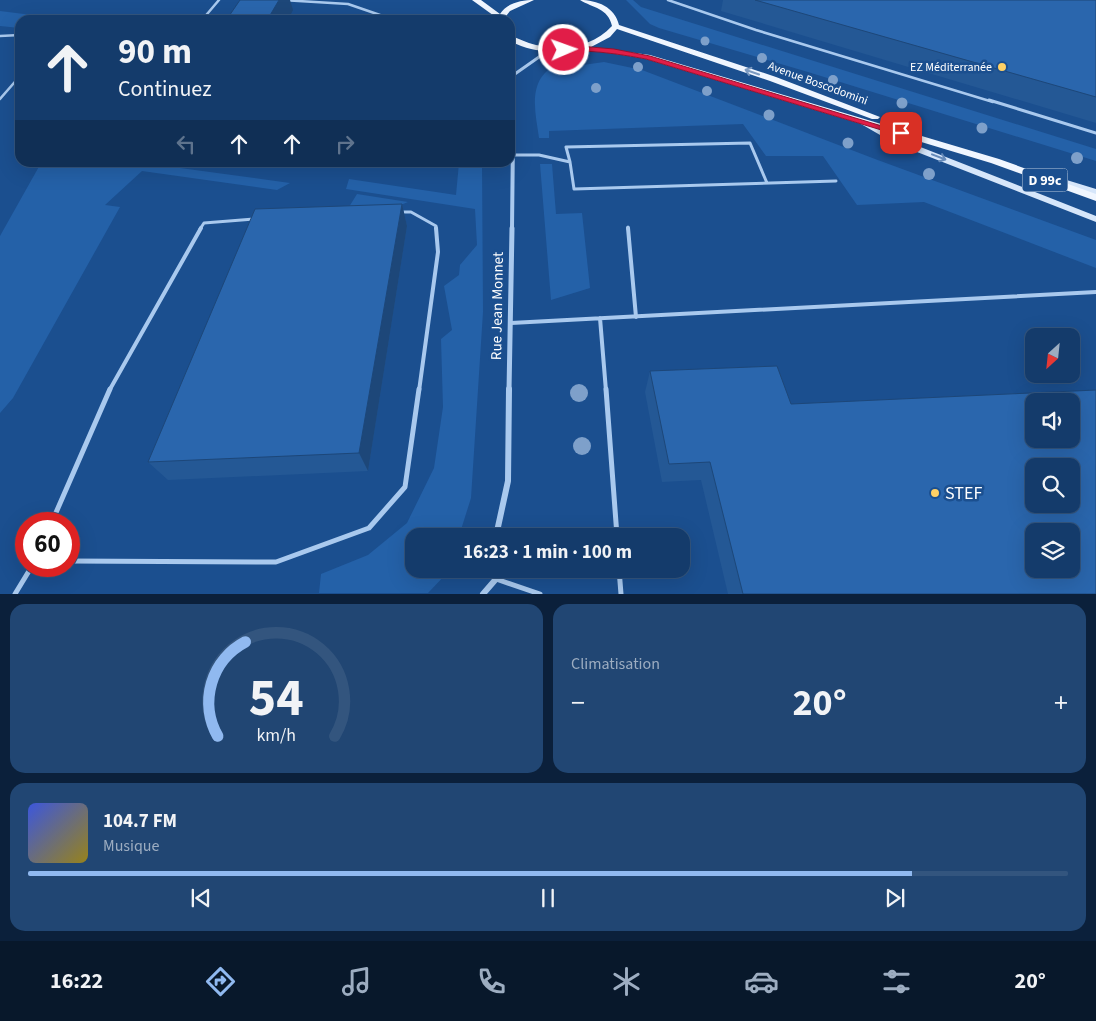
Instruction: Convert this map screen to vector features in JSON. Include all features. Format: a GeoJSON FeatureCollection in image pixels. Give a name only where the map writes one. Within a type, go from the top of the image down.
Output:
{"type":"FeatureCollection","features":[{"type":"Feature","properties":{"kind":"main road"},"geometry":{"type":"LineString","coordinates":[[476,0],[496,15]]}},
{"type":"Feature","properties":{"kind":"main road"},"geometry":{"type":"LineString","coordinates":[[502,15],[507,9],[530,0]]}},
{"type":"Feature","properties":{"kind":"main road"},"geometry":{"type":"LineString","coordinates":[[515,41],[549,50],[579,48],[598,43],[610,35],[616,26],[615,18],[598,2],[584,0]]}},
{"type":"Feature","properties":{"kind":"main road","name":"Avenue Boscodomini"},"geometry":{"type":"LineString","coordinates":[[616,26],[773,80],[995,161],[1096,192]]}},
{"type":"Feature","properties":{"kind":"main road","name":"Avenue Boscodomini"},"geometry":{"type":"LineString","coordinates":[[579,48],[614,51],[648,57],[864,122],[897,141],[1096,219]]}},
{"type":"Feature","properties":{"kind":"main road","name":"D 99c"},"geometry":{"type":"LineString","coordinates":[[864,122],[995,161],[1096,198]]}},
{"type":"Feature","properties":{"kind":"street"},"geometry":{"type":"LineString","coordinates":[[515,74],[549,50]]}},
{"type":"Feature","properties":{"kind":"street","name":"Rue Jean Monnet"},"geometry":{"type":"LineString","coordinates":[[498,528],[508,481],[512,167]]}},
{"type":"Feature","properties":{"kind":"street"},"geometry":{"type":"LineString","coordinates":[[483,594],[496,579]]}},
{"type":"Feature","properties":{"kind":"lane"},"geometry":{"type":"LineString","coordinates":[[206,15],[219,0]]}},
{"type":"Feature","properties":{"kind":"lane"},"geometry":{"type":"LineString","coordinates":[[282,0],[348,4],[380,15]]}},
{"type":"Feature","properties":{"kind":"lane"},"geometry":{"type":"LineString","coordinates":[[668,0],[756,30],[1096,133]]}},
{"type":"Feature","properties":{"kind":"lane"},"geometry":{"type":"LineString","coordinates":[[0,36],[15,35]]}},
{"type":"Feature","properties":{"kind":"lane"},"geometry":{"type":"LineString","coordinates":[[0,99],[15,82]]}},
{"type":"Feature","properties":{"kind":"lane"},"geometry":{"type":"LineString","coordinates":[[767,183],[750,143],[566,147],[574,189],[836,181]]}},
{"type":"Feature","properties":{"kind":"lane"},"geometry":{"type":"LineString","coordinates":[[515,155],[539,155],[570,162]]}},
{"type":"Feature","properties":{"kind":"lane"},"geometry":{"type":"LineString","coordinates":[[80,561],[276,562],[369,528],[405,487],[438,252],[436,226],[411,212],[392,212]]}},
{"type":"Feature","properties":{"kind":"lane"},"geometry":{"type":"LineString","coordinates":[[56,512],[103,402],[204,222],[260,218]]}},
{"type":"Feature","properties":{"kind":"lane"},"geometry":{"type":"LineString","coordinates":[[628,227],[636,316]]}},
{"type":"Feature","properties":{"kind":"lane"},"geometry":{"type":"LineString","coordinates":[[511,323],[1096,292]]}},
{"type":"Feature","properties":{"kind":"lane"},"geometry":{"type":"LineString","coordinates":[[600,318],[616,528]]}},
{"type":"Feature","properties":{"kind":"lane"},"geometry":{"type":"LineString","coordinates":[[15,594],[25,577]]}},
{"type":"Feature","properties":{"kind":"lane"},"geometry":{"type":"LineString","coordinates":[[620,578],[621,594]]}},
{"type":"Feature","properties":{"kind":"lane"},"geometry":{"type":"LineString","coordinates":[[496,579],[540,594]]}},
{"type":"Feature","properties":{"kind":"shaded area"},"geometry":{"type":"Polygon","coordinates":[[[626,0],[633,0],[641,7],[1096,149],[1096,161],[659,28],[650,24],[626,0]]]}},
{"type":"Feature","properties":{"kind":"shaded area"},"geometry":{"type":"Polygon","coordinates":[[[0,11],[32,15],[15,15],[15,28],[0,26],[0,11]]]}},
{"type":"Feature","properties":{"kind":"shaded area"},"geometry":{"type":"Polygon","coordinates":[[[604,62],[642,70],[875,159],[1096,240],[1096,268],[924,202],[857,205],[823,156],[766,156],[743,124],[549,131],[549,138],[539,138],[535,102],[538,85],[542,77],[548,70],[604,62]]]}},
{"type":"Feature","properties":{"kind":"shaded area"},"geometry":{"type":"Polygon","coordinates":[[[540,164],[552,164],[556,214],[582,213],[590,288],[551,300],[540,164]]]}},
{"type":"Feature","properties":{"kind":"shaded area"},"geometry":{"type":"Polygon","coordinates":[[[39,167],[172,167],[290,183],[277,190],[142,171],[105,205],[120,207],[13,398],[0,413],[0,236],[39,167]]]}},
{"type":"Feature","properties":{"kind":"shaded area"},"geometry":{"type":"Polygon","coordinates":[[[459,167],[482,167],[483,312],[471,498],[462,528],[405,528],[405,578],[442,578],[428,593],[319,593],[321,574],[368,555],[407,523],[434,468],[443,407],[441,339],[452,330],[444,286],[459,275],[460,265],[477,245],[475,209],[346,189],[349,179],[456,195],[459,167]]]}},
{"type":"Feature","properties":{"kind":"shaded area"},"geometry":{"type":"Polygon","coordinates":[[[357,194],[408,202],[398,206],[349,207],[357,194]]]}},
{"type":"Feature","properties":{"kind":"building"},"geometry":{"type":"Polygon","coordinates":[[[240,0],[279,0],[270,15],[230,15],[240,0]]]}},
{"type":"Feature","properties":{"kind":"building","name":"EZ Méditerranée"},"geometry":{"type":"Polygon","coordinates":[[[755,0],[1096,0],[1096,97],[755,0]]]}},
{"type":"Feature","properties":{"kind":"building"},"geometry":{"type":"Polygon","coordinates":[[[402,204],[359,453],[148,462],[255,209],[402,204]]]}},
{"type":"Feature","properties":{"kind":"building","name":"STEF"},"geometry":{"type":"Polygon","coordinates":[[[777,366],[791,404],[1025,393],[1025,448],[1080,448],[1080,393],[1031,393],[1096,390],[1096,594],[743,594],[710,462],[669,464],[650,371],[777,366]]]}},
{"type":"Feature","properties":{"kind":"place","name":"EZ Méditerranée"},"geometry":{"type":"Point","coordinates":[1002,67]}},
{"type":"Feature","properties":{"kind":"place","name":"STEF"},"geometry":{"type":"Point","coordinates":[935,493]}},
{"type":"Feature","properties":{"kind":"route"},"geometry":{"type":"LineString","coordinates":[[564,50],[579,48],[614,51],[648,57],[901,133]]}}]}
